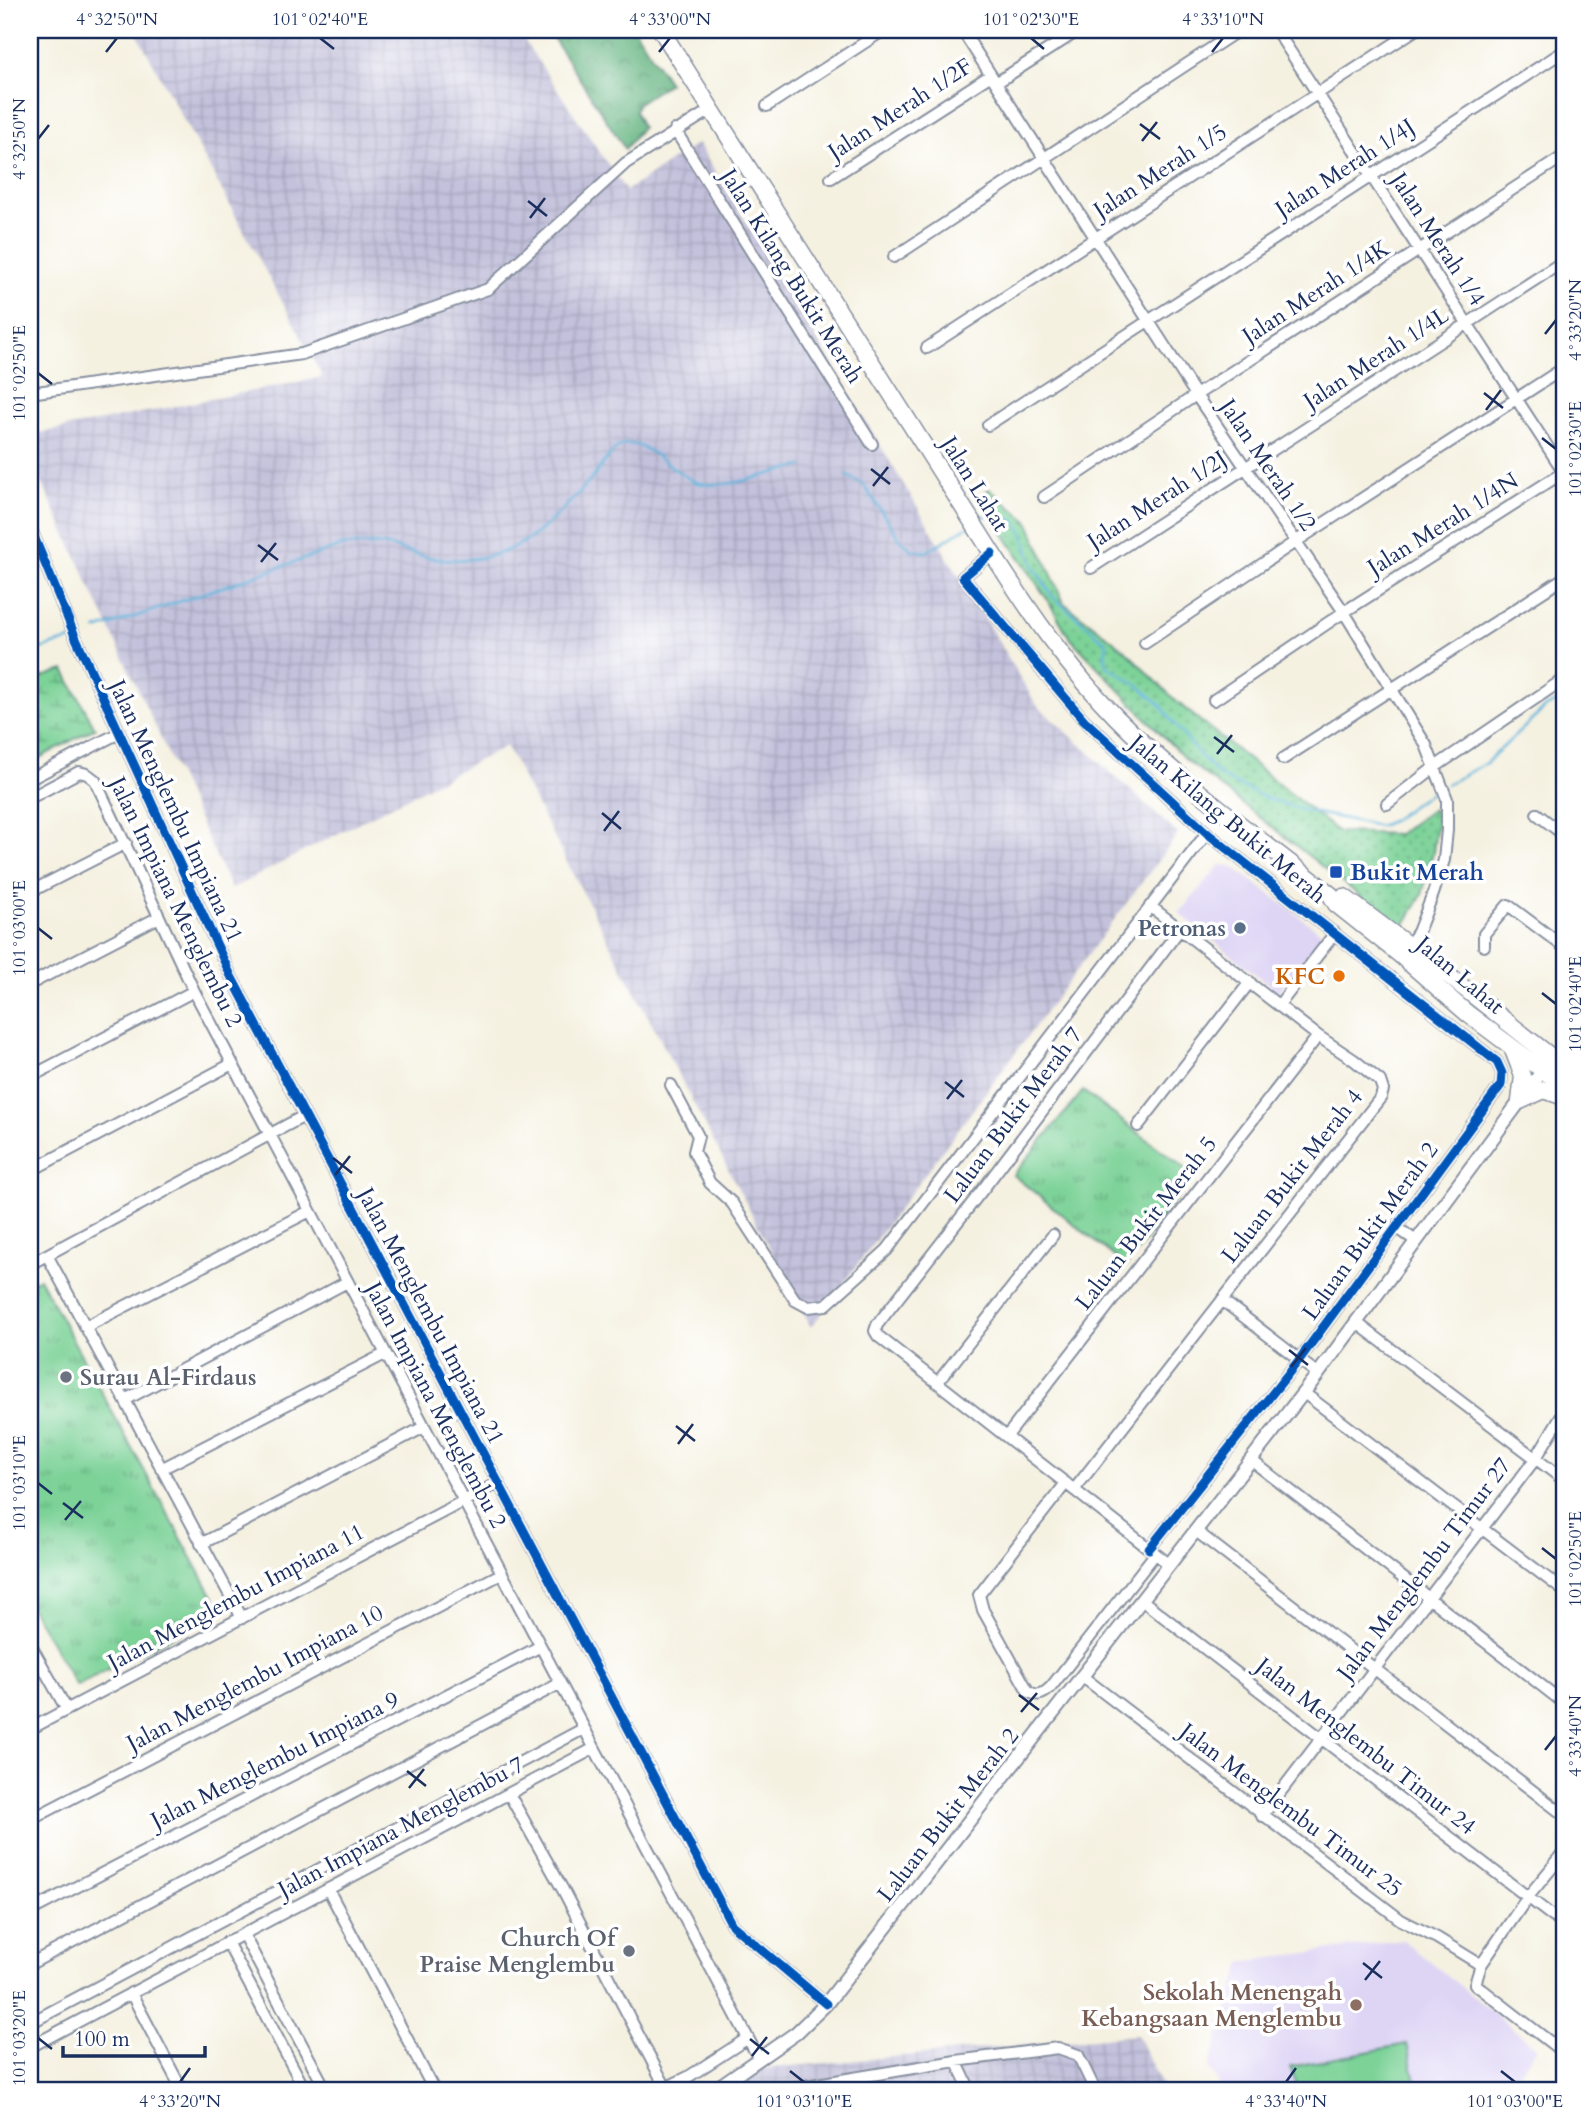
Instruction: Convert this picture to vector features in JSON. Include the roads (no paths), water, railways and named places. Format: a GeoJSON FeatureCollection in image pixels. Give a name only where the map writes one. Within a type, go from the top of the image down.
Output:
{"type":"FeatureCollection","features":[{"type":"Feature","properties":{"kind":"main road","name":"Jalan Lahat"},"geometry":{"type":"LineString","coordinates":[[661,30],[1034,619],[1084,682],[1118,719],[1183,778],[1333,899],[1468,1014],[1564,1086]]}},
{"type":"Feature","properties":{"kind":"main road","name":"Jalan Lahat"},"geometry":{"type":"LineString","coordinates":[[1333,899],[1343,897],[1409,945],[1564,1067]]}},
{"type":"Feature","properties":{"kind":"main road"},"geometry":{"type":"LineString","coordinates":[[1409,945],[1413,957],[1447,988],[1468,1014]]}},
{"type":"Feature","properties":{"kind":"main road"},"geometry":{"type":"LineString","coordinates":[[1475,998],[1499,1025],[1539,1056],[1543,1070],[1558,1071],[1564,1075]]}},
{"type":"Feature","properties":{"kind":"main road"},"geometry":{"type":"LineString","coordinates":[[1512,1047],[1524,1076],[1520,1101]]}},
{"type":"Feature","properties":{"kind":"main road"},"geometry":{"type":"LineString","coordinates":[[1520,1101],[1544,1090],[1564,1097]]}},
{"type":"Feature","properties":{"kind":"street"},"geometry":{"type":"LineString","coordinates":[[768,106],[884,30]]}},
{"type":"Feature","properties":{"kind":"street","name":"Jalan Merah 1/2"},"geometry":{"type":"LineString","coordinates":[[962,30],[1196,395],[1343,612],[1426,745],[1447,799],[1447,830],[1444,860],[1418,932],[1409,945]]}},
{"type":"Feature","properties":{"kind":"street","name":"Jalan Merah 1/2F"},"geometry":{"type":"LineString","coordinates":[[831,178],[1079,30]]}},
{"type":"Feature","properties":{"kind":"street"},"geometry":{"type":"LineString","coordinates":[[894,257],[1240,30]]}},
{"type":"Feature","properties":{"kind":"street","name":"Jalan Merah 1/4"},"geometry":{"type":"LineString","coordinates":[[1276,30],[1564,472]]}},
{"type":"Feature","properties":{"kind":"street","name":"Jalan Merah 1/5"},"geometry":{"type":"LineString","coordinates":[[927,348],[1415,30]]}},
{"type":"Feature","properties":{"kind":"street","name":"Jalan Merah 1/4J"},"geometry":{"type":"LineString","coordinates":[[988,425],[1564,51]]}},
{"type":"Feature","properties":{"kind":"street"},"geometry":{"type":"LineString","coordinates":[[30,393],[302,354],[488,289],[626,163],[712,109]]}},
{"type":"Feature","properties":{"kind":"street","name":"Jalan Kilang Bukit Merah"},"geometry":{"type":"LineString","coordinates":[[675,130],[872,444]]}},
{"type":"Feature","properties":{"kind":"street","name":"Jalan Merah 1/4K"},"geometry":{"type":"LineString","coordinates":[[1045,497],[1196,395],[1564,156]]}},
{"type":"Feature","properties":{"kind":"street","name":"Jalan Merah 1/4L"},"geometry":{"type":"LineString","coordinates":[[1246,468],[1564,261]]}},
{"type":"Feature","properties":{"kind":"street"},"geometry":{"type":"LineString","coordinates":[[1144,643],[1564,368]]}},
{"type":"Feature","properties":{"kind":"street","name":"Jalan Merah 1/2J"},"geometry":{"type":"LineString","coordinates":[[1091,568],[1246,468]]}},
{"type":"Feature","properties":{"kind":"street","name":"Jalan Merah 1/4N"},"geometry":{"type":"LineString","coordinates":[[1214,700],[1343,612],[1564,472]]}},
{"type":"Feature","properties":{"kind":"street","name":"Jalan Menglembu Impiana 21"},"geometry":{"type":"LineString","coordinates":[[30,527],[75,636],[230,976],[732,1924],[826,2004]]}},
{"type":"Feature","properties":{"kind":"street","name":"Jalan Kilang Bukit Merah"},"geometry":{"type":"LineString","coordinates":[[992,553],[963,577],[1084,720],[1207,833],[1497,1062]]}},
{"type":"Feature","properties":{"kind":"street"},"geometry":{"type":"LineString","coordinates":[[1283,759],[1564,578]]}},
{"type":"Feature","properties":{"kind":"street"},"geometry":{"type":"LineString","coordinates":[[1387,804],[1435,767],[1564,679]]}},
{"type":"Feature","properties":{"kind":"street"},"geometry":{"type":"LineString","coordinates":[[30,779],[119,733]]}},
{"type":"Feature","properties":{"kind":"street","name":"Jalan Impiana Menglembu 2"},"geometry":{"type":"LineString","coordinates":[[30,798],[79,772],[88,774],[95,780],[194,992],[759,2059]]}},
{"type":"Feature","properties":{"kind":"street"},"geometry":{"type":"LineString","coordinates":[[1537,814],[1564,835]]}},
{"type":"Feature","properties":{"kind":"street"},"geometry":{"type":"LineString","coordinates":[[671,1085],[698,1136],[694,1152],[710,1183],[732,1203],[795,1300],[808,1307],[826,1305],[887,1250],[1207,833]]}},
{"type":"Feature","properties":{"kind":"street"},"geometry":{"type":"LineString","coordinates":[[30,892],[126,843]]}},
{"type":"Feature","properties":{"kind":"street"},"geometry":{"type":"LineString","coordinates":[[1484,946],[1484,934],[1505,906],[1510,905],[1564,947]]}},
{"type":"Feature","properties":{"kind":"street","name":"Laluan Bukit Merah 4"},"geometry":{"type":"LineString","coordinates":[[1070,1487],[1222,1300],[1381,1097],[1383,1090],[1380,1081],[1354,1060],[1318,1036],[1150,906]]}},
{"type":"Feature","properties":{"kind":"street"},"geometry":{"type":"LineString","coordinates":[[30,984],[159,917]]}},
{"type":"Feature","properties":{"kind":"street","name":"Laluan Bukit Merah 7"},"geometry":{"type":"LineString","coordinates":[[938,1382],[878,1336],[875,1331],[877,1325],[1180,929]]}},
{"type":"Feature","properties":{"kind":"street"},"geometry":{"type":"LineString","coordinates":[[1279,1005],[1335,933]]}},
{"type":"Feature","properties":{"kind":"street"},"geometry":{"type":"LineString","coordinates":[[1138,1126],[1250,982]]}},
{"type":"Feature","properties":{"kind":"street"},"geometry":{"type":"LineString","coordinates":[[30,1077],[194,992]]}},
{"type":"Feature","properties":{"kind":"street","name":"Laluan Bukit Merah 5"},"geometry":{"type":"LineString","coordinates":[[1007,1436],[1318,1036]]}},
{"type":"Feature","properties":{"kind":"street","name":"Laluan Bukit Merah 2"},"geometry":{"type":"LineString","coordinates":[[1070,1487],[979,1595],[983,1610],[1028,1691],[1034,1695],[1041,1695],[1051,1687],[1299,1360],[1501,1085],[1502,1073],[1497,1062]]}},
{"type":"Feature","properties":{"kind":"street"},"geometry":{"type":"LineString","coordinates":[[30,1171],[232,1064]]}},
{"type":"Feature","properties":{"kind":"street","name":"Laluan Bukit Merah 2"},"geometry":{"type":"LineString","coordinates":[[714,2090],[796,2033],[826,2004],[1304,1393],[1543,1070]]}},
{"type":"Feature","properties":{"kind":"street"},"geometry":{"type":"LineString","coordinates":[[30,1264],[304,1116]]}},
{"type":"Feature","properties":{"kind":"street"},"geometry":{"type":"LineString","coordinates":[[85,1327],[310,1211]]}},
{"type":"Feature","properties":{"kind":"street"},"geometry":{"type":"LineString","coordinates":[[1396,1227],[1416,1241]]}},
{"type":"Feature","properties":{"kind":"street"},"geometry":{"type":"LineString","coordinates":[[1053,1235],[938,1382],[1170,1565]]}},
{"type":"Feature","properties":{"kind":"street"},"geometry":{"type":"LineString","coordinates":[[47,1255],[242,1618]]}},
{"type":"Feature","properties":{"kind":"street"},"geometry":{"type":"LineString","coordinates":[[124,1401],[347,1282]]}},
{"type":"Feature","properties":{"kind":"street"},"geometry":{"type":"LineString","coordinates":[[1222,1300],[1318,1374]]}},
{"type":"Feature","properties":{"kind":"street"},"geometry":{"type":"LineString","coordinates":[[1357,1322],[1564,1480]]}},
{"type":"Feature","properties":{"kind":"street"},"geometry":{"type":"LineString","coordinates":[[162,1469],[385,1354]]}},
{"type":"Feature","properties":{"kind":"street"},"geometry":{"type":"LineString","coordinates":[[1304,1393],[1564,1591]]}},
{"type":"Feature","properties":{"kind":"street","name":"Jalan Menglembu Timur 27"},"geometry":{"type":"LineString","coordinates":[[1262,1816],[1536,1458],[1564,1410]]}},
{"type":"Feature","properties":{"kind":"street"},"geometry":{"type":"LineString","coordinates":[[201,1544],[424,1427]]}},
{"type":"Feature","properties":{"kind":"street"},"geometry":{"type":"LineString","coordinates":[[1251,1460],[1564,1703]]}},
{"type":"Feature","properties":{"kind":"street","name":"Jalan Menglembu Impiana 11"},"geometry":{"type":"LineString","coordinates":[[30,1729],[498,1483]]}},
{"type":"Feature","properties":{"kind":"street"},"geometry":{"type":"LineString","coordinates":[[1196,1531],[1564,1815]]}},
{"type":"Feature","properties":{"kind":"street","name":"Jalan Menglembu Impiana 10"},"geometry":{"type":"LineString","coordinates":[[30,1820],[501,1574]]}},
{"type":"Feature","properties":{"kind":"street","name":"Jalan Menglembu Timur 24"},"geometry":{"type":"LineString","coordinates":[[1143,1601],[1564,1926]]}},
{"type":"Feature","properties":{"kind":"street"},"geometry":{"type":"LineString","coordinates":[[30,1644],[67,1710]]}},
{"type":"Feature","properties":{"kind":"street","name":"Jalan Menglembu Impiana 9"},"geometry":{"type":"LineString","coordinates":[[30,1911],[539,1647]]}},
{"type":"Feature","properties":{"kind":"street","name":"Jalan Menglembu Timur 25"},"geometry":{"type":"LineString","coordinates":[[1083,1677],[1401,1920],[1481,1965]]}},
{"type":"Feature","properties":{"kind":"street"},"geometry":{"type":"LineString","coordinates":[[30,1964],[559,1684]]}},
{"type":"Feature","properties":{"kind":"street"},"geometry":{"type":"LineString","coordinates":[[30,2023],[583,1729]]}},
{"type":"Feature","properties":{"kind":"street","name":"Jalan Impiana Menglembu 7"},"geometry":{"type":"LineString","coordinates":[[30,2047],[593,1749]]}},
{"type":"Feature","properties":{"kind":"street"},"geometry":{"type":"LineString","coordinates":[[509,1794],[563,1890],[663,2089],[688,2077],[748,2038]]}},
{"type":"Feature","properties":{"kind":"street"},"geometry":{"type":"LineString","coordinates":[[1564,1853],[1527,1898],[1481,1965],[1475,1984],[1564,2053]]}},
{"type":"Feature","properties":{"kind":"street"},"geometry":{"type":"LineString","coordinates":[[328,1889],[434,2090]]}},
{"type":"Feature","properties":{"kind":"street"},"geometry":{"type":"LineString","coordinates":[[243,1934],[326,2090]]}},
{"type":"Feature","properties":{"kind":"street"},"geometry":{"type":"LineString","coordinates":[[227,1942],[305,2090]]}},
{"type":"Feature","properties":{"kind":"street"},"geometry":{"type":"LineString","coordinates":[[131,1993],[182,2090]]}},
{"type":"Feature","properties":{"kind":"street"},"geometry":{"type":"LineString","coordinates":[[781,2090],[956,2061],[1058,2048],[1078,2055],[1096,2090]]}},
{"type":"Feature","properties":{"kind":"street"},"geometry":{"type":"LineString","coordinates":[[956,2061],[970,2090]]}},
{"type":"Feature","properties":{"kind":"street"},"geometry":{"type":"LineString","coordinates":[[846,2079],[851,2090]]}},
{"type":"Feature","properties":{"kind":"street"},"geometry":{"type":"LineString","coordinates":[[30,2081],[36,2090]]}},
{"type":"Feature","properties":{"kind":"waterway"},"geometry":{"type":"LineString","coordinates":[[96,630],[342,546],[384,545],[426,557],[458,560],[504,552],[543,528],[581,491],[612,452],[620,446],[639,446],[699,483],[738,482],[803,466]]}},
{"type":"Feature","properties":{"kind":"waterway"},"geometry":{"type":"LineString","coordinates":[[847,476],[863,484],[900,539],[912,550],[926,552],[967,527]]}},
{"type":"Feature","properties":{"kind":"waterway"},"geometry":{"type":"LineString","coordinates":[[978,520],[984,516],[998,514],[1015,521],[1023,533],[1033,565],[1052,596],[1107,643],[1107,666],[1139,686],[1162,706],[1202,758],[1221,777],[1266,798],[1302,810],[1380,826],[1441,787]]}},
{"type":"Feature","properties":{"kind":"waterway"},"geometry":{"type":"LineString","coordinates":[[30,652],[70,640]]}},
{"type":"Feature","properties":{"kind":"waterway"},"geometry":{"type":"LineString","coordinates":[[1447,784],[1486,763],[1545,708],[1564,698]]}},
{"type":"Feature","properties":{"kind":"place","name":"Bukit Merah"},"geometry":{"type":"Point","coordinates":[1336,872]}},
{"type":"Feature","properties":{"kind":"place","name":"Petronas"},"geometry":{"type":"Point","coordinates":[1240,928]}},
{"type":"Feature","properties":{"kind":"place","name":"KFC"},"geometry":{"type":"Point","coordinates":[1339,976]}},
{"type":"Feature","properties":{"kind":"place","name":"Surau Al-Firdaus"},"geometry":{"type":"Point","coordinates":[66,1377]}},
{"type":"Feature","properties":{"kind":"place","name":"Church Of Praise Menglembu"},"geometry":{"type":"Point","coordinates":[629,1951]}},
{"type":"Feature","properties":{"kind":"place","name":"Sekolah Menengah Kebangsaan Menglembu"},"geometry":{"type":"Point","coordinates":[1356,2005]}}]}
